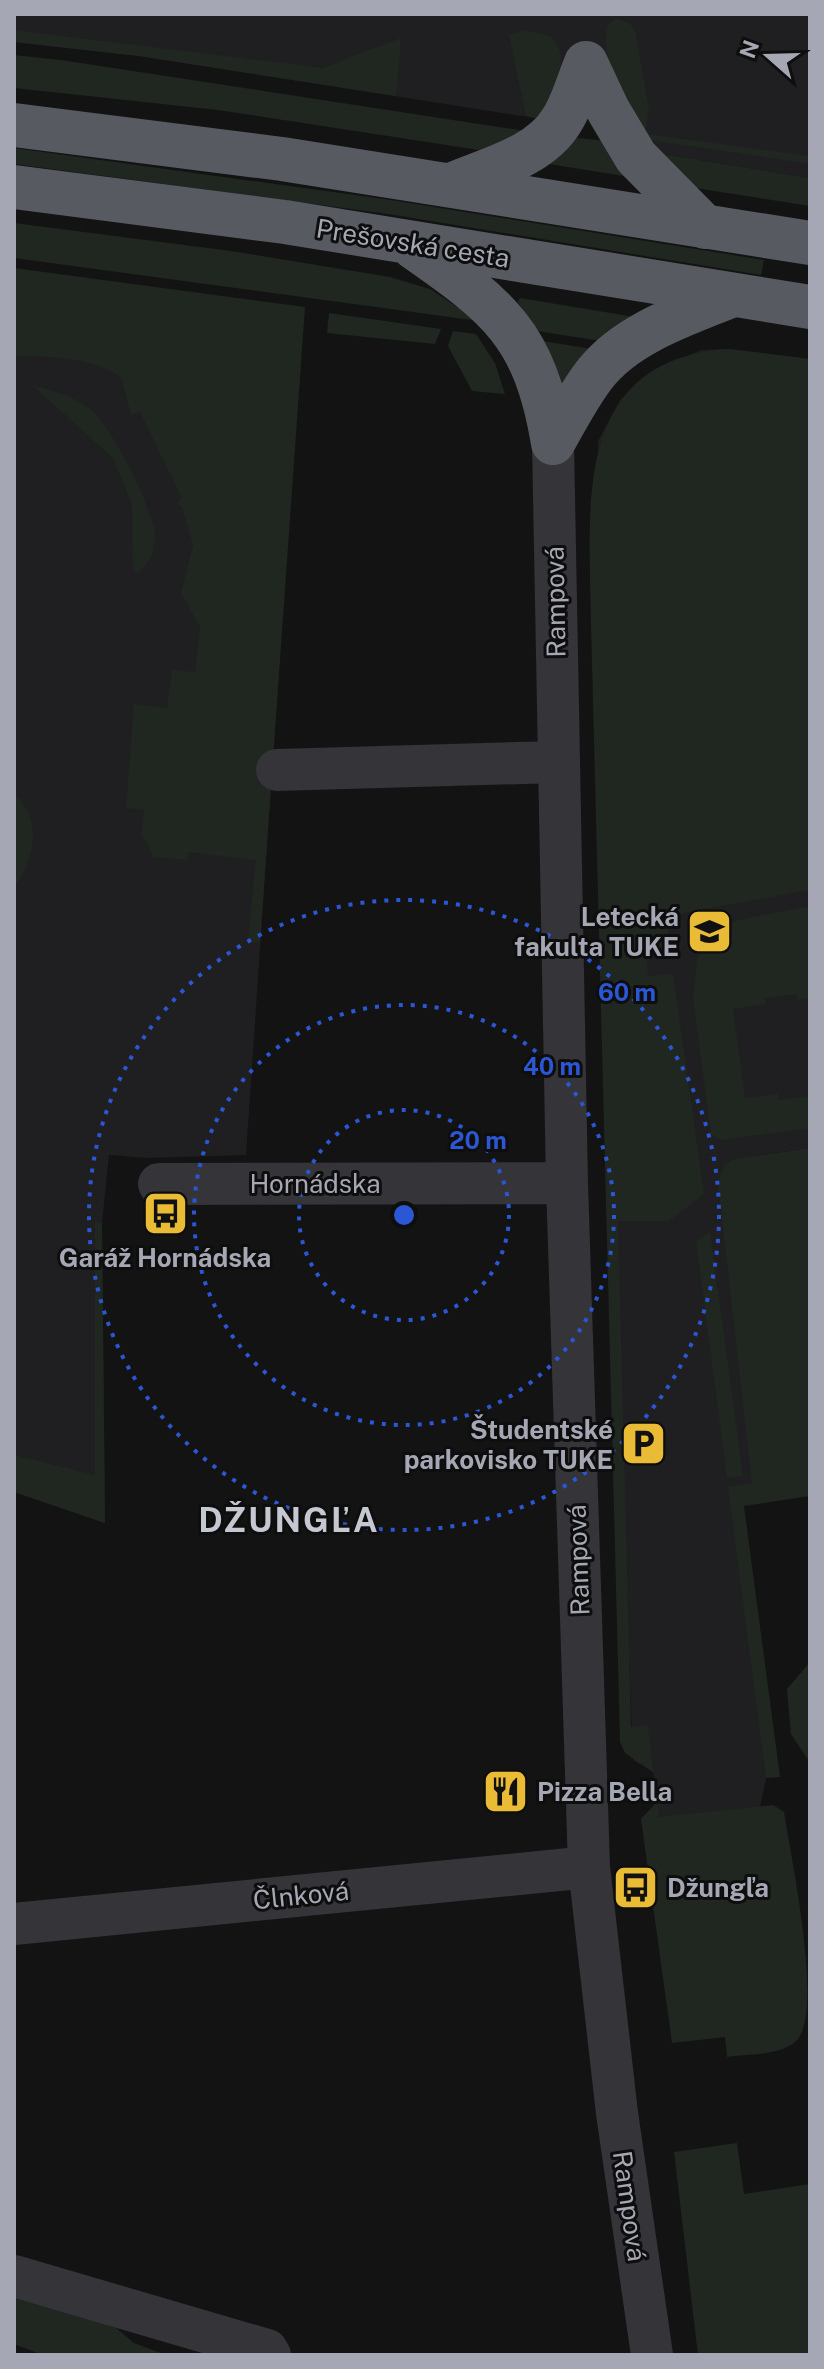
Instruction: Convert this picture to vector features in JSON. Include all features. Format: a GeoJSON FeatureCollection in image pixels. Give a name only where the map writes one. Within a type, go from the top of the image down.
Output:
{"type":"FeatureCollection","features":[{"type":"Feature","properties":{"kind":"highway"},"geometry":{"type":"LineString","coordinates":[[451,185],[518,157],[542,142],[563,118],[586,63],[608,110],[636,157],[705,227]]}},
{"type":"Feature","properties":{"kind":"highway"},"geometry":{"type":"LineString","coordinates":[[14,125],[451,185],[810,243]]}},
{"type":"Feature","properties":{"kind":"highway","name":"Prešovská cesta"},"geometry":{"type":"LineString","coordinates":[[14,187],[404,241],[810,307]]}},
{"type":"Feature","properties":{"kind":"highway"},"geometry":{"type":"LineString","coordinates":[[404,241],[502,315],[529,361],[545,397],[553,443]]}},
{"type":"Feature","properties":{"kind":"highway"},"geometry":{"type":"LineString","coordinates":[[553,443],[597,372],[624,349],[641,336],[733,295]]}},
{"type":"Feature","properties":{"kind":"street","name":"Rampová"},"geometry":{"type":"LineString","coordinates":[[553,443],[556,762],[589,1867],[617,2113],[652,2355]]}},
{"type":"Feature","properties":{"kind":"street"},"geometry":{"type":"LineString","coordinates":[[277,770],[556,762]]}},
{"type":"Feature","properties":{"kind":"street","name":"Hornádska"},"geometry":{"type":"LineString","coordinates":[[159,1184],[567,1183]]}},
{"type":"Feature","properties":{"kind":"street","name":"Člnková"},"geometry":{"type":"LineString","coordinates":[[14,1924],[589,1867]]}},
{"type":"Feature","properties":{"kind":"street"},"geometry":{"type":"LineString","coordinates":[[14,2276],[203,2330],[267,2350],[270,2355]]}},
{"type":"Feature","properties":{"kind":"shaded area"},"geometry":{"type":"Polygon","coordinates":[[[14,14],[810,14],[810,178],[651,152],[616,97],[541,119],[139,56],[14,42],[14,14]]]}},
{"type":"Feature","properties":{"kind":"shaded area"},"geometry":{"type":"Polygon","coordinates":[[[616,19],[630,23],[635,31],[649,108],[645,134],[810,156],[810,164],[644,139],[616,84],[607,54],[608,25],[616,19]]]}},
{"type":"Feature","properties":{"kind":"shaded area"},"geometry":{"type":"Polygon","coordinates":[[[14,30],[323,68],[401,38],[396,96],[139,56],[14,42],[14,30]]]}},
{"type":"Feature","properties":{"kind":"shaded area"},"geometry":{"type":"Polygon","coordinates":[[[526,30],[550,36],[561,54],[559,76],[541,119],[526,116],[509,34],[526,30]]]}},
{"type":"Feature","properties":{"kind":"shaded area"},"geometry":{"type":"Polygon","coordinates":[[[14,55],[532,132],[495,151],[479,150],[218,110],[14,88],[14,55]]]}},
{"type":"Feature","properties":{"kind":"shaded area"},"geometry":{"type":"Polygon","coordinates":[[[568,137],[608,141],[642,179],[537,162],[568,137]]]}},
{"type":"Feature","properties":{"kind":"shaded area"},"geometry":{"type":"Polygon","coordinates":[[[14,148],[391,200],[764,260],[761,275],[388,214],[14,164],[14,148]]]}},
{"type":"Feature","properties":{"kind":"shaded area"},"geometry":{"type":"Polygon","coordinates":[[[651,152],[810,178],[810,206],[695,188],[651,152]]]}},
{"type":"Feature","properties":{"kind":"shaded area"},"geometry":{"type":"Polygon","coordinates":[[[14,223],[231,251],[390,277],[430,289],[479,321],[14,258],[14,223]]]}},
{"type":"Feature","properties":{"kind":"shaded area"},"geometry":{"type":"Polygon","coordinates":[[[14,268],[305,307],[260,942],[248,942],[256,860],[189,852],[187,860],[153,857],[147,841],[141,837],[144,810],[126,808],[134,704],[167,708],[172,670],[195,672],[200,627],[181,593],[193,545],[182,507],[176,504],[182,498],[140,412],[131,415],[121,377],[83,361],[14,356],[14,268]]]}},
{"type":"Feature","properties":{"kind":"shaded area"},"geometry":{"type":"Polygon","coordinates":[[[520,298],[631,318],[601,341],[537,331],[518,302],[520,298]]]}},
{"type":"Feature","properties":{"kind":"shaded area"},"geometry":{"type":"Polygon","coordinates":[[[14,303],[302,329],[246,1155],[148,1158],[109,1155],[102,1223],[105,1523],[14,1492],[14,303]]]}},
{"type":"Feature","properties":{"kind":"shaded area"},"geometry":{"type":"Polygon","coordinates":[[[329,313],[441,329],[435,344],[327,333],[329,313]]]}},
{"type":"Feature","properties":{"kind":"shaded area"},"geometry":{"type":"Polygon","coordinates":[[[453,331],[476,334],[495,363],[505,394],[472,391],[448,346],[453,331]]]}},
{"type":"Feature","properties":{"kind":"shaded area"},"geometry":{"type":"Polygon","coordinates":[[[543,341],[592,349],[562,389],[543,341]]]}},
{"type":"Feature","properties":{"kind":"shaded area","name":"Letecká fakulta TUKE"},"geometry":{"type":"Polygon","coordinates":[[[729,349],[810,359],[810,1148],[735,1159],[766,1489],[730,1494],[767,1775],[757,1820],[641,1819],[657,1802],[653,1772],[633,1760],[622,1481],[598,441],[620,400],[654,371],[701,350],[729,349]]]}},
{"type":"Feature","properties":{"kind":"shaded area"},"geometry":{"type":"Polygon","coordinates":[[[729,349],[810,359],[810,890],[666,916],[670,950],[646,954],[648,976],[673,974],[704,1194],[669,1221],[618,1221],[631,1727],[648,1725],[653,1772],[625,1753],[620,1742],[591,626],[592,490],[600,448],[615,410],[640,380],[677,359],[729,349]]]}},
{"type":"Feature","properties":{"kind":"shaded area"},"geometry":{"type":"Polygon","coordinates":[[[33,386],[84,404],[99,418],[121,451],[154,528],[153,551],[148,563],[138,573],[133,571],[132,505],[113,458],[33,386]]]}},
{"type":"Feature","properties":{"kind":"shaded area"},"geometry":{"type":"Polygon","coordinates":[[[14,794],[29,815],[33,839],[27,864],[14,887],[14,794]]]}},
{"type":"Feature","properties":{"kind":"shaded area"},"geometry":{"type":"Polygon","coordinates":[[[810,906],[810,998],[797,1000],[796,994],[765,998],[765,1004],[733,1009],[745,1098],[778,1094],[779,1100],[810,1096],[810,1128],[722,1140],[711,1134],[693,998],[697,959],[706,942],[734,921],[810,906]]]}},
{"type":"Feature","properties":{"kind":"shaded area"},"geometry":{"type":"Polygon","coordinates":[[[810,1148],[810,1496],[744,1506],[780,1777],[766,1778],[728,1487],[752,1483],[718,1183],[724,1166],[734,1159],[810,1148]]]}},
{"type":"Feature","properties":{"kind":"shaded area"},"geometry":{"type":"Polygon","coordinates":[[[95,1222],[102,1223],[105,1523],[14,1492],[14,1455],[95,1475],[95,1222]]]}},
{"type":"Feature","properties":{"kind":"shaded area"},"geometry":{"type":"Polygon","coordinates":[[[710,1232],[743,1476],[727,1478],[696,1241],[710,1232]]]}},
{"type":"Feature","properties":{"kind":"shaded area"},"geometry":{"type":"Polygon","coordinates":[[[810,1662],[810,1763],[791,1734],[787,1689],[810,1662]]]}},
{"type":"Feature","properties":{"kind":"shaded area"},"geometry":{"type":"Polygon","coordinates":[[[657,1802],[659,1817],[773,1805],[784,1812],[806,1965],[805,2022],[792,2045],[775,2051],[727,2057],[725,2037],[672,2043],[641,1819],[657,1802]]]}},
{"type":"Feature","properties":{"kind":"shaded area"},"geometry":{"type":"Polygon","coordinates":[[[737,2143],[744,2194],[810,2184],[810,2352],[805,2355],[698,2355],[674,2152],[737,2143]]]}},
{"type":"Feature","properties":{"kind":"shaded area"},"geometry":{"type":"Polygon","coordinates":[[[14,2298],[115,2327],[134,2343],[166,2355],[43,2355],[14,2344],[14,2298]]]}},
{"type":"Feature","properties":{"kind":"place","name":"Letecká fakulta TUKE"},"geometry":{"type":"Point","coordinates":[710,931]}},
{"type":"Feature","properties":{"kind":"place","name":"Garáž Hornádska"},"geometry":{"type":"Point","coordinates":[165,1214]}},
{"type":"Feature","properties":{"kind":"place","name":"Študentské parkovisko TUKE"},"geometry":{"type":"Point","coordinates":[644,1444]}},
{"type":"Feature","properties":{"kind":"place","name":"Pizza Bella"},"geometry":{"type":"Point","coordinates":[506,1791]}},
{"type":"Feature","properties":{"kind":"place","name":"Džungľa"},"geometry":{"type":"Point","coordinates":[636,1887]}},
{"type":"Feature","properties":{"kind":"district","name":"DŽUNGĽA"},"geometry":{"type":"Point","coordinates":[289,1520]}}]}
